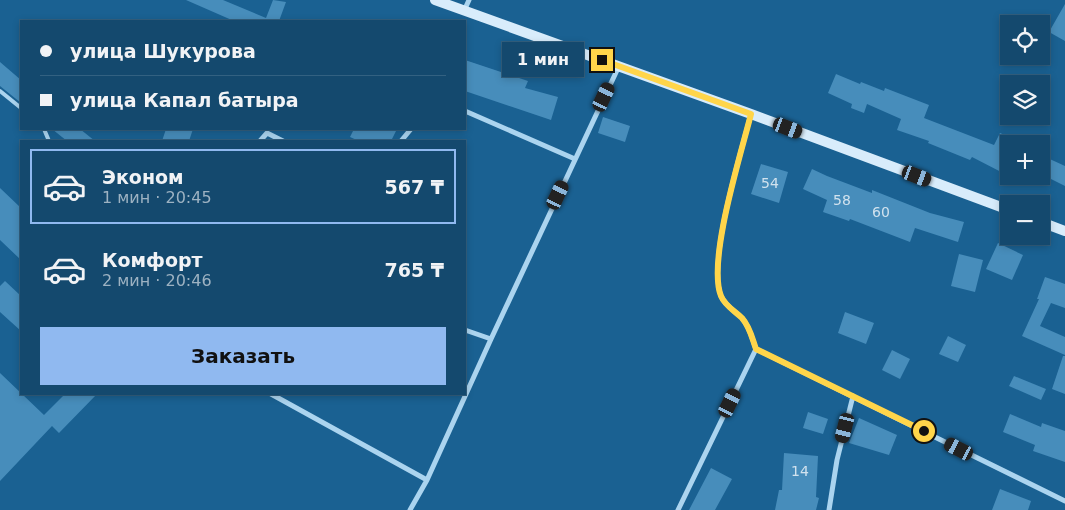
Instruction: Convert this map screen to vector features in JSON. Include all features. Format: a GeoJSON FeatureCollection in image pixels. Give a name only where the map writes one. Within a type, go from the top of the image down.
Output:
{"type":"FeatureCollection","features":[{"type":"Feature","properties":{"kind":"main road"},"geometry":{"type":"LineString","coordinates":[[435,0],[1000,207]]}},
{"type":"Feature","properties":{"kind":"main road"},"geometry":{"type":"LineString","coordinates":[[1050,225],[1065,231]]}},
{"type":"Feature","properties":{"kind":"street"},"geometry":{"type":"LineString","coordinates":[[464,11],[469,0]]}},
{"type":"Feature","properties":{"kind":"street"},"geometry":{"type":"LineString","coordinates":[[466,394],[619,66]]}},
{"type":"Feature","properties":{"kind":"street"},"geometry":{"type":"LineString","coordinates":[[466,111],[575,159]]}},
{"type":"Feature","properties":{"kind":"street"},"geometry":{"type":"LineString","coordinates":[[751,114],[721,236],[718,281],[721,296],[725,303],[748,326],[756,349],[1065,502]]}},
{"type":"Feature","properties":{"kind":"street"},"geometry":{"type":"LineString","coordinates":[[402,140],[410,130]]}},
{"type":"Feature","properties":{"kind":"street"},"geometry":{"type":"LineString","coordinates":[[261,140],[267,133],[281,140]]}},
{"type":"Feature","properties":{"kind":"street"},"geometry":{"type":"LineString","coordinates":[[466,330],[491,339]]}},
{"type":"Feature","properties":{"kind":"street"},"geometry":{"type":"LineString","coordinates":[[678,510],[756,349]]}},
{"type":"Feature","properties":{"kind":"street"},"geometry":{"type":"LineString","coordinates":[[273,395],[427,480]]}},
{"type":"Feature","properties":{"kind":"street"},"geometry":{"type":"LineString","coordinates":[[410,510],[427,480],[466,395]]}},
{"type":"Feature","properties":{"kind":"street"},"geometry":{"type":"LineString","coordinates":[[829,510],[836,460],[853,396]]}},
{"type":"Feature","properties":{"kind":"lane"},"geometry":{"type":"LineString","coordinates":[[0,91],[20,107]]}},
{"type":"Feature","properties":{"kind":"building"},"geometry":{"type":"Polygon","coordinates":[[[186,0],[223,0],[266,18],[273,0],[286,2],[279,20],[232,20],[186,0]]]}},
{"type":"Feature","properties":{"kind":"building"},"geometry":{"type":"Polygon","coordinates":[[[1065,4],[1065,41],[1050,33],[1065,4]]]}},
{"type":"Feature","properties":{"kind":"building"},"geometry":{"type":"Polygon","coordinates":[[[466,60],[528,81],[525,88],[558,97],[551,120],[466,91],[466,60]]]}},
{"type":"Feature","properties":{"kind":"building"},"geometry":{"type":"Polygon","coordinates":[[[0,62],[20,79],[20,102],[0,86],[0,62]]]}},
{"type":"Feature","properties":{"kind":"building"},"geometry":{"type":"Polygon","coordinates":[[[836,74],[884,91],[885,88],[929,105],[924,118],[994,145],[1000,133],[1004,135],[1000,135],[1000,171],[972,157],[970,160],[928,143],[929,141],[897,130],[901,119],[867,104],[864,113],[851,108],[852,104],[828,93],[836,74]]]}},
{"type":"Feature","properties":{"kind":"building"},"geometry":{"type":"Polygon","coordinates":[[[603,117],[630,126],[625,142],[598,133],[603,117]]]}},
{"type":"Feature","properties":{"kind":"building"},"geometry":{"type":"Polygon","coordinates":[[[53,130],[81,130],[94,140],[66,140],[53,130]]]}},
{"type":"Feature","properties":{"kind":"building"},"geometry":{"type":"Polygon","coordinates":[[[166,130],[193,130],[189,140],[162,140],[166,130]]]}},
{"type":"Feature","properties":{"kind":"building"},"geometry":{"type":"Polygon","coordinates":[[[354,130],[396,130],[392,140],[357,140],[350,137],[354,130]]]}},
{"type":"Feature","properties":{"kind":"building"},"geometry":{"type":"Polygon","coordinates":[[[1050,159],[1065,166],[1065,186],[1050,178],[1050,159]]]}},
{"type":"Feature","properties":{"kind":"building"},"geometry":{"type":"Polygon","coordinates":[[[761,164],[788,172],[779,203],[751,194],[761,164]]]}},
{"type":"Feature","properties":{"kind":"building"},"geometry":{"type":"Polygon","coordinates":[[[812,169],[872,193],[872,190],[930,213],[964,222],[958,242],[915,228],[910,242],[850,219],[849,221],[823,212],[827,200],[803,189],[812,169]]]}},
{"type":"Feature","properties":{"kind":"building"},"geometry":{"type":"Polygon","coordinates":[[[0,188],[20,207],[20,259],[0,240],[0,188]]]}},
{"type":"Feature","properties":{"kind":"building"},"geometry":{"type":"Polygon","coordinates":[[[998,243],[1023,255],[1012,280],[986,269],[998,243]]]}},
{"type":"Feature","properties":{"kind":"building"},"geometry":{"type":"Polygon","coordinates":[[[959,254],[983,260],[975,292],[951,286],[959,254]]]}},
{"type":"Feature","properties":{"kind":"building"},"geometry":{"type":"Polygon","coordinates":[[[1045,277],[1065,284],[1065,308],[1051,303],[1040,326],[1065,337],[1065,355],[1022,336],[1039,299],[1037,299],[1045,277]]]}},
{"type":"Feature","properties":{"kind":"building"},"geometry":{"type":"Polygon","coordinates":[[[5,281],[20,295],[20,330],[0,312],[0,286],[5,281]]]}},
{"type":"Feature","properties":{"kind":"building"},"geometry":{"type":"Polygon","coordinates":[[[845,312],[874,323],[866,344],[838,333],[845,312]]]}},
{"type":"Feature","properties":{"kind":"building"},"geometry":{"type":"Polygon","coordinates":[[[948,336],[966,345],[958,362],[939,354],[948,336]]]}},
{"type":"Feature","properties":{"kind":"building"},"geometry":{"type":"Polygon","coordinates":[[[892,350],[910,359],[900,379],[882,370],[892,350]]]}},
{"type":"Feature","properties":{"kind":"building"},"geometry":{"type":"Polygon","coordinates":[[[1063,356],[1065,356],[1065,394],[1052,389],[1063,356]]]}},
{"type":"Feature","properties":{"kind":"building"},"geometry":{"type":"Polygon","coordinates":[[[0,373],[20,392],[20,395],[23,395],[44,415],[64,395],[96,395],[59,433],[52,426],[0,481],[0,373]]]}},
{"type":"Feature","properties":{"kind":"building"},"geometry":{"type":"Polygon","coordinates":[[[1014,376],[1046,389],[1041,400],[1009,386],[1014,376]]]}},
{"type":"Feature","properties":{"kind":"building"},"geometry":{"type":"Polygon","coordinates":[[[808,412],[828,419],[823,434],[803,428],[808,412]]]}},
{"type":"Feature","properties":{"kind":"building"},"geometry":{"type":"Polygon","coordinates":[[[1010,414],[1041,427],[1042,423],[1065,431],[1065,462],[1033,451],[1035,445],[1003,432],[1010,414]]]}},
{"type":"Feature","properties":{"kind":"building"},"geometry":{"type":"Polygon","coordinates":[[[859,418],[897,435],[889,455],[849,443],[859,418]]]}},
{"type":"Feature","properties":{"kind":"building"},"geometry":{"type":"Polygon","coordinates":[[[784,453],[818,456],[816,497],[819,498],[816,510],[775,510],[779,490],[782,490],[784,453]]]}},
{"type":"Feature","properties":{"kind":"building"},"geometry":{"type":"Polygon","coordinates":[[[711,468],[732,479],[715,510],[689,510],[711,468]]]}},
{"type":"Feature","properties":{"kind":"building"},"geometry":{"type":"Polygon","coordinates":[[[1000,489],[1031,501],[1028,510],[992,510],[1000,489]]]}},
{"type":"Feature","properties":{"kind":"route"},"geometry":{"type":"LineString","coordinates":[[602,60],[751,114],[721,236],[718,281],[721,296],[725,303],[748,326],[756,349],[924,431]]}}]}
